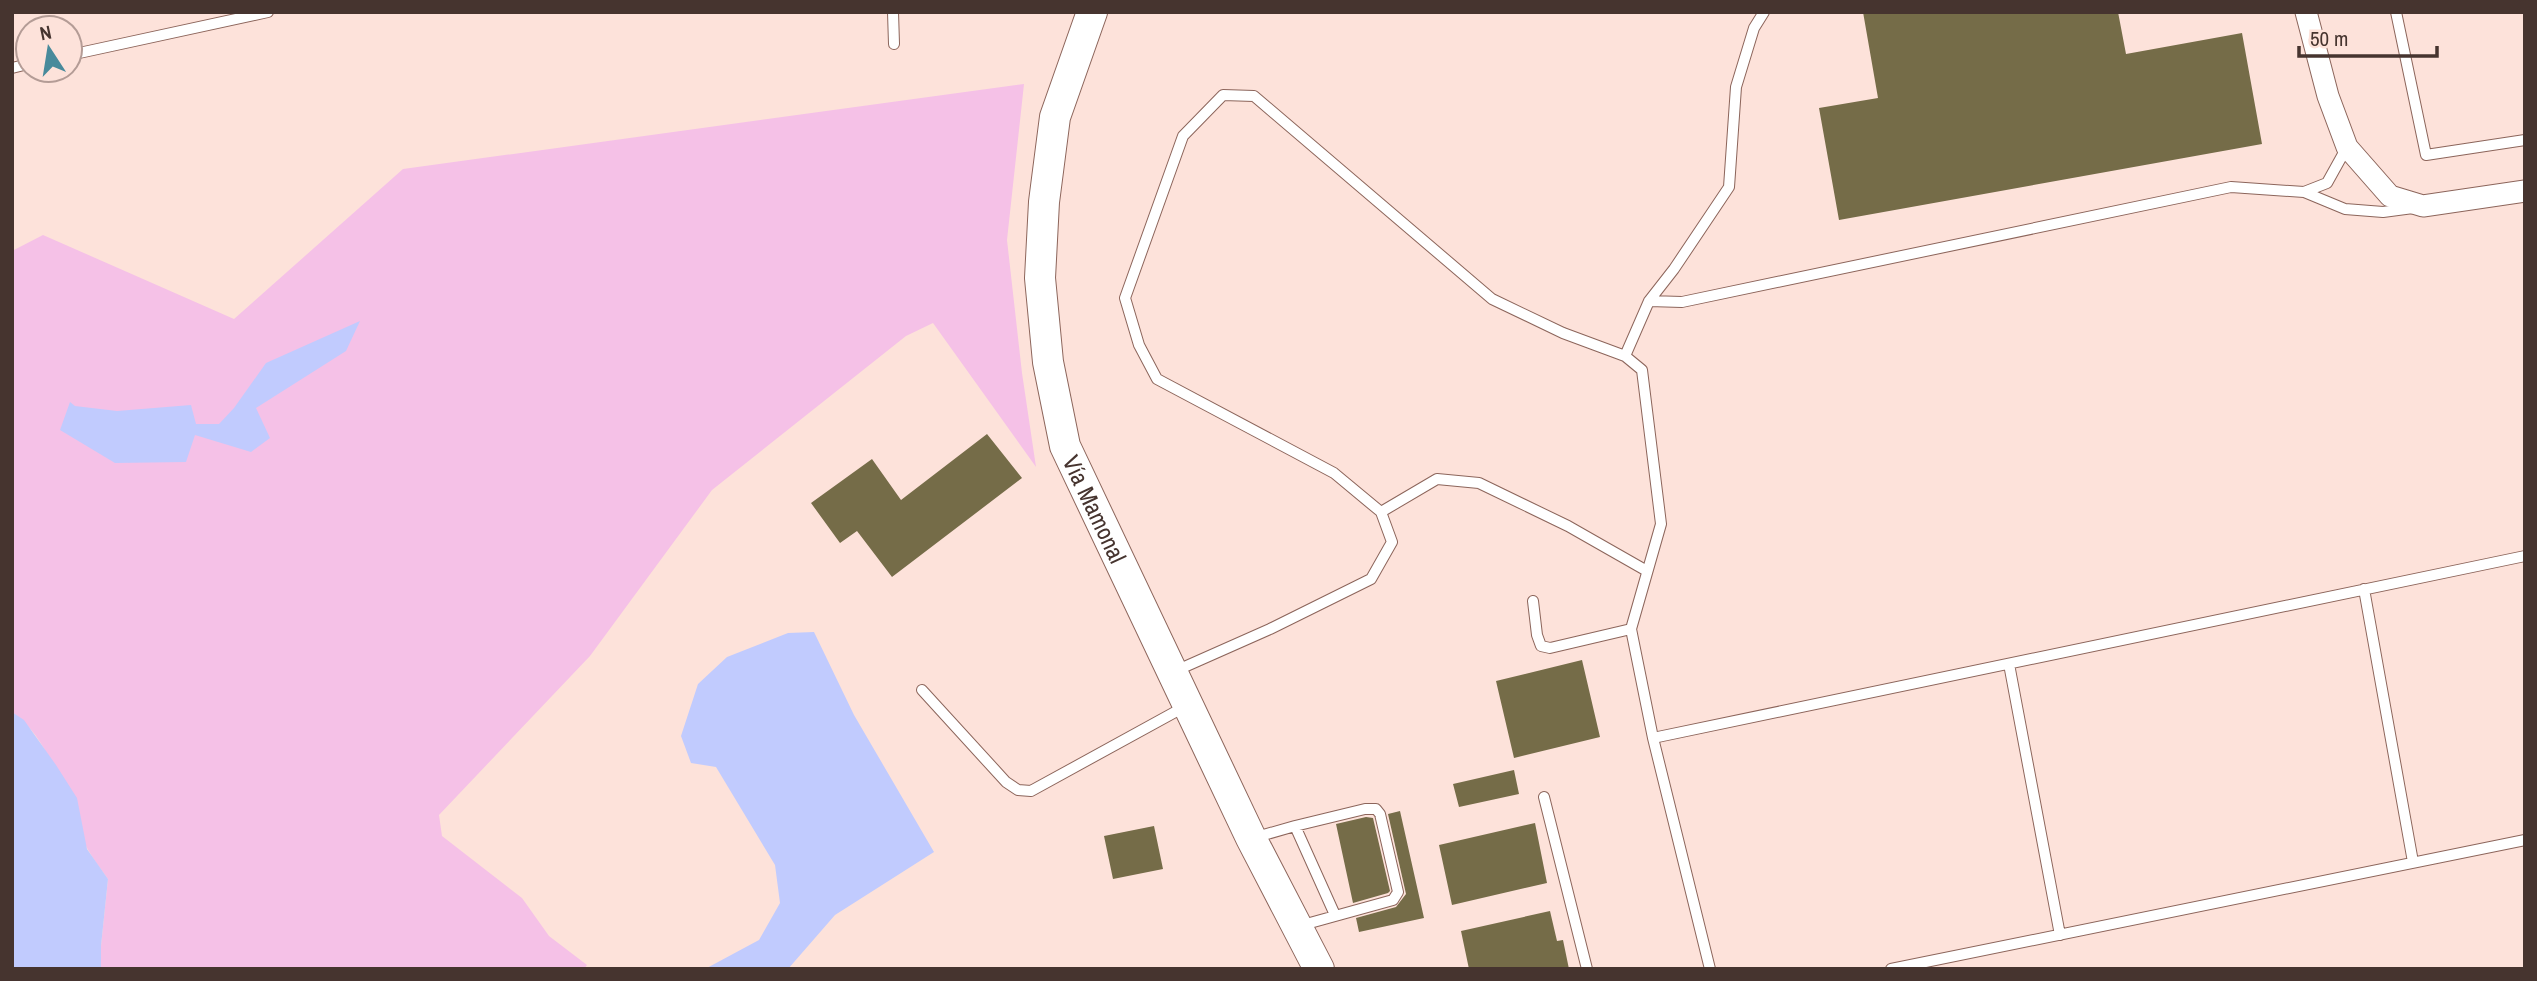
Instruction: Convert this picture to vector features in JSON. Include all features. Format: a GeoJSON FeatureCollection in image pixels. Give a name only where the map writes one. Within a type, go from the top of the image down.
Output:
{"type":"FeatureCollection","features":[{"type":"Feature","properties":{"kind":"street","name":"Vía Mamonal"},"geometry":{"type":"LineString","coordinates":[[1092,12],[1055,117],[1044,202],[1040,278],[1048,362],[1065,446],[1251,838],[1318,969]]}},
{"type":"Feature","properties":{"kind":"street"},"geometry":{"type":"LineString","coordinates":[[2306,12],[2328,96],[2347,147],[2390,196],[2423,206],[2525,191]]}},
{"type":"Feature","properties":{"kind":"lane"},"geometry":{"type":"LineString","coordinates":[[84,52],[268,12]]}},
{"type":"Feature","properties":{"kind":"lane"},"geometry":{"type":"LineString","coordinates":[[893,12],[894,44]]}},
{"type":"Feature","properties":{"kind":"lane"},"geometry":{"type":"LineString","coordinates":[[1625,356],[1649,301],[1729,187],[1736,87],[1755,28],[1764,12]]}},
{"type":"Feature","properties":{"kind":"lane"},"geometry":{"type":"LineString","coordinates":[[2396,12],[2426,155],[2525,140]]}},
{"type":"Feature","properties":{"kind":"lane"},"geometry":{"type":"LineString","coordinates":[[1174,672],[1371,579],[1392,542],[1381,512],[1334,473],[1157,379],[1139,345],[1125,299],[1183,136],[1223,95],[1254,96],[1492,299],[1563,333],[1625,356],[1642,370],[1661,524],[1631,629],[1653,738],[1710,969]]}},
{"type":"Feature","properties":{"kind":"lane"},"geometry":{"type":"LineString","coordinates":[[2304,192],[2327,183],[2347,147]]}},
{"type":"Feature","properties":{"kind":"lane"},"geometry":{"type":"LineString","coordinates":[[1649,301],[1682,302],[2231,187],[2304,192],[2346,209],[2383,212],[2423,206]]}},
{"type":"Feature","properties":{"kind":"lane"},"geometry":{"type":"LineString","coordinates":[[1381,512],[1437,479],[1479,483],[1568,526],[1647,571]]}},
{"type":"Feature","properties":{"kind":"lane"},"geometry":{"type":"LineString","coordinates":[[1653,738],[2525,556]]}},
{"type":"Feature","properties":{"kind":"lane"},"geometry":{"type":"LineString","coordinates":[[2364,589],[2413,862]]}},
{"type":"Feature","properties":{"kind":"lane"},"geometry":{"type":"LineString","coordinates":[[1533,601],[1541,646],[1550,648],[1631,629]]}},
{"type":"Feature","properties":{"kind":"lane"},"geometry":{"type":"LineString","coordinates":[[2009,664],[2060,935]]}},
{"type":"Feature","properties":{"kind":"lane"},"geometry":{"type":"LineString","coordinates":[[922,690],[1006,782],[1018,790],[1031,791],[1188,704]]}},
{"type":"Feature","properties":{"kind":"lane"},"geometry":{"type":"LineString","coordinates":[[1544,797],[1587,969]]}},
{"type":"Feature","properties":{"kind":"lane"},"geometry":{"type":"LineString","coordinates":[[1251,838],[1365,809],[1376,809],[1380,814],[1397,895],[1393,900],[1296,927]]}},
{"type":"Feature","properties":{"kind":"lane"},"geometry":{"type":"LineString","coordinates":[[1295,826],[1335,915]]}},
{"type":"Feature","properties":{"kind":"lane"},"geometry":{"type":"LineString","coordinates":[[1891,969],[2525,839]]}},
{"type":"Feature","properties":{"kind":"shaded area"},"geometry":{"type":"Polygon","coordinates":[[[1024,84],[1007,240],[1036,467],[933,323],[906,336],[712,490],[590,656],[439,815],[442,836],[522,898],[549,936],[587,965],[584,969],[101,969],[108,879],[87,848],[49,757],[27,725],[12,712],[12,251],[43,235],[234,319],[403,169],[1024,84]]]}},
{"type":"Feature","properties":{"kind":"water"},"geometry":{"type":"Polygon","coordinates":[[[360,321],[346,351],[256,408],[270,438],[251,452],[195,435],[186,462],[115,463],[60,430],[70,402],[75,406],[117,411],[191,405],[196,424],[219,424],[234,408],[266,363],[360,321]]]}},
{"type":"Feature","properties":{"kind":"water"},"geometry":{"type":"Polygon","coordinates":[[[814,632],[854,715],[934,852],[835,915],[788,969],[705,969],[759,940],[780,903],[775,865],[716,767],[691,763],[681,736],[698,684],[727,657],[788,633],[814,632]]]}},
{"type":"Feature","properties":{"kind":"water"},"geometry":{"type":"Polygon","coordinates":[[[12,712],[24,720],[77,798],[87,849],[108,879],[101,969],[12,969],[12,712]]]}},
{"type":"Feature","properties":{"kind":"building"},"geometry":{"type":"Polygon","coordinates":[[[1863,12],[2118,12],[2126,54],[2242,33],[2262,144],[1839,220],[1819,108],[1878,98],[1863,12]]]}},
{"type":"Feature","properties":{"kind":"building"},"geometry":{"type":"Polygon","coordinates":[[[987,434],[1022,478],[892,577],[857,531],[840,543],[811,503],[872,459],[901,500],[987,434]]]}},
{"type":"Feature","properties":{"kind":"building"},"geometry":{"type":"Polygon","coordinates":[[[1582,660],[1600,737],[1514,758],[1496,681],[1582,660]]]}},
{"type":"Feature","properties":{"kind":"building"},"geometry":{"type":"Polygon","coordinates":[[[1514,770],[1519,794],[1459,807],[1453,784],[1514,770]]]}},
{"type":"Feature","properties":{"kind":"building"},"geometry":{"type":"Polygon","coordinates":[[[1400,811],[1424,918],[1359,932],[1356,918],[1396,907],[1406,894],[1388,814],[1400,811]]]}},
{"type":"Feature","properties":{"kind":"building"},"geometry":{"type":"Polygon","coordinates":[[[1366,817],[1373,818],[1390,891],[1353,903],[1336,824],[1366,817]]]}},
{"type":"Feature","properties":{"kind":"building"},"geometry":{"type":"Polygon","coordinates":[[[1535,823],[1547,883],[1452,905],[1439,845],[1535,823]]]}},
{"type":"Feature","properties":{"kind":"building"},"geometry":{"type":"Polygon","coordinates":[[[1154,826],[1163,869],[1113,879],[1104,836],[1154,826]]]}},
{"type":"Feature","properties":{"kind":"building"},"geometry":{"type":"Polygon","coordinates":[[[1550,911],[1557,941],[1563,940],[1569,969],[1469,969],[1461,931],[1550,911]]]}}]}
